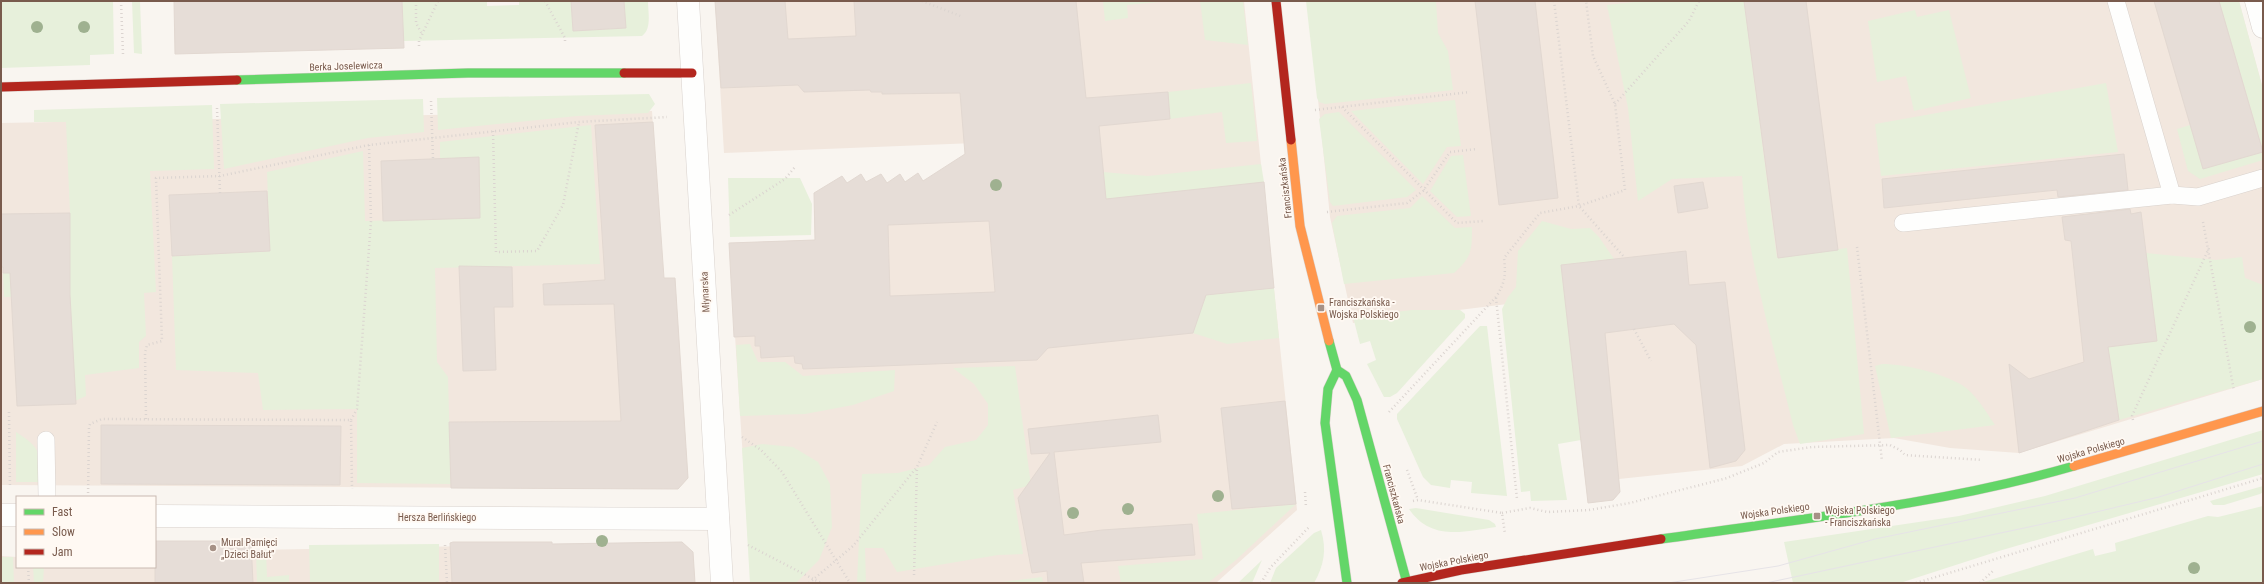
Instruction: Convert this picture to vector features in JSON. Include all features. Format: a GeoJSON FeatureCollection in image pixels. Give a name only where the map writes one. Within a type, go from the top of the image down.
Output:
{"type":"FeatureCollection","features":[{"type":"Feature","properties":{"kind":"street","name":"Młynarska"},"geometry":{"type":"LineString","coordinates":[[688,1],[722,583]]}},
{"type":"Feature","properties":{"kind":"street","name":"Franciszkańska"},"geometry":{"type":"LineString","coordinates":[[1276,1],[1300,226],[1337,370],[1346,376],[1357,400],[1405,582]]}},
{"type":"Feature","properties":{"kind":"street"},"geometry":{"type":"LineString","coordinates":[[2256,1],[2263,26]]}},
{"type":"Feature","properties":{"kind":"street","name":"Berka Joselewicza"},"geometry":{"type":"LineString","coordinates":[[1,87],[430,75],[692,73]]}},
{"type":"Feature","properties":{"kind":"street"},"geometry":{"type":"LineString","coordinates":[[1337,370],[1328,389],[1325,429],[1347,583]]}},
{"type":"Feature","properties":{"kind":"street","name":"Wojska Polskiego"},"geometry":{"type":"LineString","coordinates":[[1405,582],[1532,558],[1954,496],[2014,483],[2263,411]]}},
{"type":"Feature","properties":{"kind":"street","name":"Hersza Berlińskiego"},"geometry":{"type":"LineString","coordinates":[[156,516],[718,519]]}},
{"type":"Feature","properties":{"kind":"lane"},"geometry":{"type":"LineString","coordinates":[[2116,1],[2172,195]]}},
{"type":"Feature","properties":{"kind":"lane"},"geometry":{"type":"LineString","coordinates":[[1903,223],[2172,195],[2198,197],[2263,178]]}},
{"type":"Feature","properties":{"kind":"lane"},"geometry":{"type":"LineString","coordinates":[[46,440],[46,496]]}},
{"type":"Feature","properties":{"kind":"path"},"geometry":{"type":"LineString","coordinates":[[120,1],[123,54]]}},
{"type":"Feature","properties":{"kind":"path"},"geometry":{"type":"LineString","coordinates":[[416,1],[416,23],[422,34]]}},
{"type":"Feature","properties":{"kind":"path"},"geometry":{"type":"LineString","coordinates":[[419,47],[422,34],[438,1]]}},
{"type":"Feature","properties":{"kind":"path"},"geometry":{"type":"LineString","coordinates":[[545,1],[565,38],[565,44]]}},
{"type":"Feature","properties":{"kind":"path"},"geometry":{"type":"LineString","coordinates":[[922,1],[963,18]]}},
{"type":"Feature","properties":{"kind":"path"},"geometry":{"type":"LineString","coordinates":[[1554,1],[1579,206],[1625,258]]}},
{"type":"Feature","properties":{"kind":"path"},"geometry":{"type":"LineString","coordinates":[[1388,412],[1496,297],[1504,285],[1506,276],[1504,258],[1540,213],[1579,206],[1625,190],[1615,104],[1593,56],[1586,1]]}},
{"type":"Feature","properties":{"kind":"path"},"geometry":{"type":"LineString","coordinates":[[1615,104],[1689,21],[1699,1]]}},
{"type":"Feature","properties":{"kind":"path"},"geometry":{"type":"LineString","coordinates":[[430,75],[433,159]]}},
{"type":"Feature","properties":{"kind":"path"},"geometry":{"type":"LineString","coordinates":[[216,81],[220,193]]}},
{"type":"Feature","properties":{"kind":"path"},"geometry":{"type":"LineString","coordinates":[[1311,110],[1470,92]]}},
{"type":"Feature","properties":{"kind":"path"},"geometry":{"type":"LineString","coordinates":[[1342,107],[1423,191],[1457,223],[1484,221]]}},
{"type":"Feature","properties":{"kind":"path"},"geometry":{"type":"LineString","coordinates":[[146,419],[145,353],[147,345],[162,341],[156,178],[220,176],[369,145],[578,122],[695,116]]}},
{"type":"Feature","properties":{"kind":"path"},"geometry":{"type":"LineString","coordinates":[[493,131],[496,252],[537,251],[563,204],[578,122]]}},
{"type":"Feature","properties":{"kind":"path"},"geometry":{"type":"LineString","coordinates":[[352,494],[351,420],[357,409],[371,221],[369,145]]}},
{"type":"Feature","properties":{"kind":"path"},"geometry":{"type":"LineString","coordinates":[[1322,213],[1407,203],[1423,191],[1450,152],[1477,149]]}},
{"type":"Feature","properties":{"kind":"path"},"geometry":{"type":"LineString","coordinates":[[726,217],[785,179],[796,167]]}},
{"type":"Feature","properties":{"kind":"path"},"geometry":{"type":"LineString","coordinates":[[2198,197],[2209,248],[2234,393]]}},
{"type":"Feature","properties":{"kind":"path"},"geometry":{"type":"LineString","coordinates":[[1857,247],[1882,461]]}},
{"type":"Feature","properties":{"kind":"path"},"geometry":{"type":"LineString","coordinates":[[2134,424],[2132,416],[2209,248]]}},
{"type":"Feature","properties":{"kind":"path"},"geometry":{"type":"LineString","coordinates":[[1496,297],[1517,499]]}},
{"type":"Feature","properties":{"kind":"path"},"geometry":{"type":"LineString","coordinates":[[1634,329],[1651,361]]}},
{"type":"Feature","properties":{"kind":"path"},"geometry":{"type":"LineString","coordinates":[[9,412],[10,515]]}},
{"type":"Feature","properties":{"kind":"path"},"geometry":{"type":"LineString","coordinates":[[88,496],[90,424],[102,419],[351,420]]}},
{"type":"Feature","properties":{"kind":"path"},"geometry":{"type":"LineString","coordinates":[[809,583],[815,580],[853,546],[917,467],[937,422]]}},
{"type":"Feature","properties":{"kind":"path"},"geometry":{"type":"LineString","coordinates":[[739,435],[761,450],[782,472],[850,583]]}},
{"type":"Feature","properties":{"kind":"path"},"geometry":{"type":"LineString","coordinates":[[1410,502],[1418,500],[1502,513],[1530,508],[1547,512],[1589,510],[1630,504],[1727,478],[1771,459],[1778,452],[1812,447],[1890,445],[1900,450],[1905,455]]}},
{"type":"Feature","properties":{"kind":"path"},"geometry":{"type":"LineString","coordinates":[[914,575],[917,467]]}},
{"type":"Feature","properties":{"kind":"path"},"geometry":{"type":"LineString","coordinates":[[1916,583],[2263,478]]}},
{"type":"Feature","properties":{"kind":"path"},"geometry":{"type":"LineString","coordinates":[[1502,513],[1504,529]]}},
{"type":"Feature","properties":{"kind":"path"},"geometry":{"type":"LineString","coordinates":[[1261,583],[1270,568],[1315,523]]}},
{"type":"Feature","properties":{"kind":"path"},"geometry":{"type":"LineString","coordinates":[[445,544],[447,583]]}},
{"type":"Feature","properties":{"kind":"path"},"geometry":{"type":"LineString","coordinates":[[747,544],[821,583]]}},
{"type":"Feature","properties":{"kind":"path"},"geometry":{"type":"LineString","coordinates":[[28,568],[28,583]]}},
{"type":"Feature","properties":{"kind":"path"},"geometry":{"type":"LineString","coordinates":[[1980,583],[1994,570]]}},
{"type":"Feature","properties":{"kind":"shaded area"},"geometry":{"type":"Polygon","coordinates":[[[715,1],[1244,1],[1297,510],[1216,583],[751,583],[729,243],[815,240],[814,209],[1004,201],[1000,142],[724,153],[715,1]]]}},
{"type":"Feature","properties":{"kind":"shaded area"},"geometry":{"type":"Polygon","coordinates":[[[1308,1],[2239,1],[2263,89],[2263,379],[2019,453],[1950,448],[1894,438],[1784,444],[1742,466],[1619,479],[1620,492],[1613,500],[1588,503],[1564,297],[1353,323],[1330,217],[1308,1]]]}},
{"type":"Feature","properties":{"kind":"shaded area"},"geometry":{"type":"Polygon","coordinates":[[[652,111],[663,278],[675,278],[688,478],[678,489],[1,485],[1,123],[652,111]]]}},
{"type":"Feature","properties":{"kind":"shaded area"},"geometry":{"type":"Polygon","coordinates":[[[156,541],[251,541],[252,550],[682,542],[693,552],[695,583],[1,583],[1,556],[16,557],[16,568],[156,568],[156,541]]]}},
{"type":"Feature","properties":{"kind":"green space"},"geometry":{"type":"Polygon","coordinates":[[[1,1],[113,1],[114,54],[90,55],[90,65],[1,68],[1,1]]]}},
{"type":"Feature","properties":{"kind":"green space"},"geometry":{"type":"Polygon","coordinates":[[[132,1],[140,1],[142,54],[134,53],[132,1]]]}},
{"type":"Feature","properties":{"kind":"green space"},"geometry":{"type":"Polygon","coordinates":[[[402,1],[487,1],[487,6],[519,5],[519,1],[571,1],[573,31],[625,28],[624,1],[648,1],[649,20],[647,29],[642,36],[403,41],[402,1]]]}},
{"type":"Feature","properties":{"kind":"green space"},"geometry":{"type":"Polygon","coordinates":[[[1103,1],[1170,1],[1127,5],[1128,18],[1105,21],[1103,1]]]}},
{"type":"Feature","properties":{"kind":"green space"},"geometry":{"type":"Polygon","coordinates":[[[1200,1],[1243,1],[1248,45],[1205,40],[1200,1]]]}},
{"type":"Feature","properties":{"kind":"green space"},"geometry":{"type":"Polygon","coordinates":[[[1306,1],[1436,1],[1438,33],[1448,51],[1453,90],[1325,104],[1319,102],[1317,98],[1306,1]]]}},
{"type":"Feature","properties":{"kind":"green space"},"geometry":{"type":"Polygon","coordinates":[[[1644,1],[1744,1],[1777,258],[1847,248],[1864,434],[1800,444],[1793,425],[1755,270],[1749,239],[1742,176],[1672,179],[1638,201],[1628,108],[1607,5],[1644,1]]]}},
{"type":"Feature","properties":{"kind":"green space"},"geometry":{"type":"Polygon","coordinates":[[[2219,1],[2239,1],[2263,89],[2263,150],[2219,1]]]}},
{"type":"Feature","properties":{"kind":"green space"},"geometry":{"type":"Polygon","coordinates":[[[1915,10],[1917,17],[1949,10],[1971,98],[1914,111],[1906,76],[1877,82],[1868,21],[1915,10]]]}},
{"type":"Feature","properties":{"kind":"green space"},"geometry":{"type":"Polygon","coordinates":[[[1251,83],[1257,141],[1226,143],[1222,112],[1170,119],[1168,92],[1251,83]]]}},
{"type":"Feature","properties":{"kind":"green space"},"geometry":{"type":"Polygon","coordinates":[[[2106,83],[2118,152],[1881,176],[1875,124],[2106,83]]]}},
{"type":"Feature","properties":{"kind":"green space"},"geometry":{"type":"Polygon","coordinates":[[[649,94],[655,104],[648,113],[577,116],[438,130],[437,98],[649,94]]]}},
{"type":"Feature","properties":{"kind":"green space"},"geometry":{"type":"Polygon","coordinates":[[[423,99],[424,132],[368,138],[224,169],[220,104],[423,99]]]}},
{"type":"Feature","properties":{"kind":"green space"},"geometry":{"type":"Polygon","coordinates":[[[1455,100],[1461,146],[1447,147],[1423,184],[1351,111],[1455,100]]]}},
{"type":"Feature","properties":{"kind":"green space"},"geometry":{"type":"Polygon","coordinates":[[[212,105],[214,169],[150,171],[156,292],[144,293],[146,336],[139,342],[139,368],[85,375],[86,396],[75,401],[70,296],[4,297],[3,273],[70,271],[70,213],[66,122],[34,122],[34,110],[212,105]]]}},
{"type":"Feature","properties":{"kind":"green space"},"geometry":{"type":"Polygon","coordinates":[[[1339,112],[1416,190],[1407,197],[1333,206],[1330,202],[1319,119],[1325,114],[1339,112]]]}},
{"type":"Feature","properties":{"kind":"green space"},"geometry":{"type":"Polygon","coordinates":[[[591,125],[600,264],[435,268],[437,362],[448,377],[451,484],[357,483],[357,409],[263,410],[258,373],[176,370],[172,256],[270,251],[267,172],[363,151],[365,221],[480,218],[479,158],[440,158],[440,142],[591,125]]]}},
{"type":"Feature","properties":{"kind":"green space"},"geometry":{"type":"Polygon","coordinates":[[[2190,125],[2203,169],[2263,152],[2263,160],[2200,179],[2188,171],[2177,129],[2190,125]]]}},
{"type":"Feature","properties":{"kind":"green space"},"geometry":{"type":"Polygon","coordinates":[[[1463,155],[1471,216],[1457,217],[1430,191],[1451,156],[1463,155]]]}},
{"type":"Feature","properties":{"kind":"green space"},"geometry":{"type":"Polygon","coordinates":[[[1261,164],[1264,182],[1106,199],[1103,172],[1148,176],[1261,164]]]}},
{"type":"Feature","properties":{"kind":"green space"},"geometry":{"type":"Polygon","coordinates":[[[728,178],[800,178],[812,204],[811,235],[730,237],[728,178]]]}},
{"type":"Feature","properties":{"kind":"green space"},"geometry":{"type":"Polygon","coordinates":[[[1422,196],[1455,228],[1472,227],[1470,253],[1460,267],[1454,273],[1344,284],[1332,223],[1337,216],[1410,208],[1422,196]]]}},
{"type":"Feature","properties":{"kind":"green space"},"geometry":{"type":"Polygon","coordinates":[[[1542,221],[1571,229],[1590,228],[1599,237],[1614,259],[1561,266],[1581,440],[1558,444],[1567,500],[1531,501],[1530,491],[1521,492],[1502,309],[1508,297],[1516,287],[1518,251],[1542,221]]]}},
{"type":"Feature","properties":{"kind":"green space"},"geometry":{"type":"Polygon","coordinates":[[[2146,253],[2216,260],[2242,257],[2245,278],[2263,285],[2263,379],[2119,420],[2108,347],[2157,340],[2146,253]]]}},
{"type":"Feature","properties":{"kind":"green space"},"geometry":{"type":"Polygon","coordinates":[[[1274,288],[1279,338],[1227,344],[1193,333],[1200,312],[1199,295],[1274,288]]]}},
{"type":"Feature","properties":{"kind":"green space"},"geometry":{"type":"Polygon","coordinates":[[[1412,310],[1460,310],[1465,314],[1465,318],[1397,393],[1390,397],[1384,397],[1367,364],[1376,360],[1370,341],[1360,344],[1353,317],[1412,310]]]}},
{"type":"Feature","properties":{"kind":"green space"},"geometry":{"type":"Polygon","coordinates":[[[1480,326],[1487,326],[1507,496],[1471,493],[1472,482],[1451,480],[1450,488],[1431,485],[1423,477],[1397,419],[1397,414],[1480,326]]]}},
{"type":"Feature","properties":{"kind":"green space"},"geometry":{"type":"Polygon","coordinates":[[[750,344],[758,362],[785,362],[803,376],[895,370],[894,391],[853,405],[805,414],[740,416],[736,345],[750,344]]]}},
{"type":"Feature","properties":{"kind":"green space"},"geometry":{"type":"Polygon","coordinates":[[[1891,364],[1923,370],[1962,385],[1976,398],[1995,425],[1891,438],[1875,366],[1891,364]]]}},
{"type":"Feature","properties":{"kind":"green space"},"geometry":{"type":"Polygon","coordinates":[[[1015,366],[1031,485],[1013,490],[1023,554],[998,555],[897,572],[883,548],[865,548],[866,583],[857,583],[862,474],[898,473],[929,465],[945,447],[976,440],[988,425],[988,404],[974,384],[953,368],[1015,366]]]}},
{"type":"Feature","properties":{"kind":"green space"},"geometry":{"type":"Polygon","coordinates":[[[2263,430],[2263,474],[1999,551],[1900,583],[1793,583],[1784,542],[1959,516],[2045,496],[2263,430]]]}},
{"type":"Feature","properties":{"kind":"green space"},"geometry":{"type":"Polygon","coordinates":[[[16,432],[31,443],[38,452],[40,482],[16,482],[16,432]]]}},
{"type":"Feature","properties":{"kind":"green space"},"geometry":{"type":"Polygon","coordinates":[[[762,444],[793,447],[818,462],[830,484],[832,527],[819,560],[796,583],[750,583],[742,448],[762,444]]]}},
{"type":"Feature","properties":{"kind":"green space"},"geometry":{"type":"Polygon","coordinates":[[[2263,486],[2263,492],[2260,494],[2224,505],[2213,505],[2210,501],[2263,486]]]}},
{"type":"Feature","properties":{"kind":"green space"},"geometry":{"type":"Polygon","coordinates":[[[1296,504],[1237,559],[1208,583],[1121,583],[1118,566],[1203,559],[1197,514],[1296,504]]]}},
{"type":"Feature","properties":{"kind":"green space"},"geometry":{"type":"Polygon","coordinates":[[[2263,506],[2263,583],[1980,583],[2093,549],[2095,556],[2116,551],[2115,543],[2208,516],[2218,517],[2263,506]]]}},
{"type":"Feature","properties":{"kind":"green space"},"geometry":{"type":"Polygon","coordinates":[[[1416,508],[1489,520],[1495,524],[1496,527],[1460,532],[1437,530],[1427,526],[1409,509],[1416,508]]]}},
{"type":"Feature","properties":{"kind":"green space"},"geometry":{"type":"Polygon","coordinates":[[[1321,530],[1324,544],[1324,557],[1314,583],[1270,583],[1276,568],[1314,533],[1321,530]]]}},
{"type":"Feature","properties":{"kind":"green space"},"geometry":{"type":"Polygon","coordinates":[[[439,544],[439,583],[310,583],[309,545],[439,544]]]}},
{"type":"Feature","properties":{"kind":"green space"},"geometry":{"type":"Polygon","coordinates":[[[266,552],[267,577],[289,575],[289,583],[257,583],[256,553],[266,552]]]}},
{"type":"Feature","properties":{"kind":"green space"},"geometry":{"type":"Polygon","coordinates":[[[1,557],[13,557],[14,583],[1,583],[1,557]]]}},
{"type":"Feature","properties":{"kind":"green space"},"geometry":{"type":"Polygon","coordinates":[[[1262,560],[1252,583],[1238,583],[1262,560]]]}},
{"type":"Feature","properties":{"kind":"green space"},"geometry":{"type":"Polygon","coordinates":[[[33,568],[44,568],[43,583],[34,583],[33,568]]]}},
{"type":"Feature","properties":{"kind":"green space"},"geometry":{"type":"Polygon","coordinates":[[[1042,577],[1043,583],[995,583],[1042,577]]]}},
{"type":"Feature","properties":{"kind":"building"},"geometry":{"type":"Polygon","coordinates":[[[174,1],[402,1],[404,48],[175,54],[174,1]]]}},
{"type":"Feature","properties":{"kind":"building"},"geometry":{"type":"Polygon","coordinates":[[[571,1],[624,1],[626,28],[573,31],[571,1]]]}},
{"type":"Feature","properties":{"kind":"building"},"geometry":{"type":"Polygon","coordinates":[[[715,1],[785,1],[788,39],[856,36],[854,1],[1076,1],[1086,98],[1168,92],[1170,119],[1099,126],[1106,199],[1264,182],[1274,288],[1206,295],[1193,333],[1048,348],[1037,360],[803,369],[802,364],[795,363],[794,356],[761,358],[760,346],[755,346],[755,336],[734,337],[729,243],[815,240],[814,193],[842,176],[847,183],[861,174],[866,182],[881,174],[887,183],[900,174],[905,182],[918,173],[923,181],[965,154],[960,93],[882,94],[882,92],[871,92],[870,90],[804,92],[798,85],[721,88],[715,1]],[[989,221],[888,225],[890,296],[995,292],[989,221]]]}},
{"type":"Feature","properties":{"kind":"building"},"geometry":{"type":"Polygon","coordinates":[[[1475,1],[1535,1],[1558,198],[1499,205],[1475,1]]]}},
{"type":"Feature","properties":{"kind":"building"},"geometry":{"type":"Polygon","coordinates":[[[1744,1],[1806,1],[1838,250],[1778,258],[1744,1]]]}},
{"type":"Feature","properties":{"kind":"building"},"geometry":{"type":"Polygon","coordinates":[[[2154,1],[2219,1],[2263,152],[2203,169],[2154,1]]]}},
{"type":"Feature","properties":{"kind":"building"},"geometry":{"type":"Polygon","coordinates":[[[653,122],[664,278],[675,278],[688,478],[678,489],[451,488],[449,422],[621,421],[614,304],[544,305],[543,284],[605,280],[595,125],[653,122]]]}},
{"type":"Feature","properties":{"kind":"building"},"geometry":{"type":"Polygon","coordinates":[[[2124,154],[2128,190],[2058,197],[2057,190],[1884,208],[1882,179],[2124,154]]]}},
{"type":"Feature","properties":{"kind":"building"},"geometry":{"type":"Polygon","coordinates":[[[479,157],[480,218],[383,221],[381,161],[479,157]]]}},
{"type":"Feature","properties":{"kind":"building"},"geometry":{"type":"Polygon","coordinates":[[[1703,182],[1708,208],[1678,213],[1674,186],[1703,182]]]}},
{"type":"Feature","properties":{"kind":"building"},"geometry":{"type":"Polygon","coordinates":[[[267,191],[270,251],[172,256],[169,195],[267,191]]]}},
{"type":"Feature","properties":{"kind":"building"},"geometry":{"type":"Polygon","coordinates":[[[2130,209],[2131,214],[2141,212],[2157,341],[2108,347],[2119,420],[2019,453],[2009,364],[2029,379],[2084,362],[2071,241],[2065,240],[2062,217],[2130,209]]]}},
{"type":"Feature","properties":{"kind":"building"},"geometry":{"type":"Polygon","coordinates":[[[70,213],[70,295],[76,404],[17,406],[10,273],[3,273],[3,267],[1,267],[1,214],[70,213]]]}},
{"type":"Feature","properties":{"kind":"building"},"geometry":{"type":"Polygon","coordinates":[[[1686,251],[1689,285],[1725,282],[1745,450],[1736,461],[1710,468],[1696,345],[1674,324],[1605,333],[1620,492],[1613,500],[1588,503],[1561,265],[1686,251]]]}},
{"type":"Feature","properties":{"kind":"building"},"geometry":{"type":"Polygon","coordinates":[[[459,266],[512,267],[513,307],[494,307],[496,370],[463,371],[459,266]]]}},
{"type":"Feature","properties":{"kind":"building"},"geometry":{"type":"Polygon","coordinates":[[[1285,401],[1296,504],[1232,509],[1221,408],[1285,401]]]}},
{"type":"Feature","properties":{"kind":"building"},"geometry":{"type":"Polygon","coordinates":[[[1158,415],[1161,442],[1054,452],[1064,535],[1102,530],[1192,524],[1195,555],[1081,563],[1084,583],[1048,583],[1047,571],[1032,573],[1018,498],[1050,453],[1031,454],[1028,429],[1158,415]]]}},
{"type":"Feature","properties":{"kind":"building"},"geometry":{"type":"Polygon","coordinates":[[[101,425],[341,426],[340,485],[101,484],[101,425]]]}},
{"type":"Feature","properties":{"kind":"building"},"geometry":{"type":"Polygon","coordinates":[[[156,541],[251,541],[253,583],[155,583],[156,541]]]}},
{"type":"Feature","properties":{"kind":"building"},"geometry":{"type":"Polygon","coordinates":[[[552,542],[552,544],[682,542],[693,552],[695,583],[452,583],[450,543],[552,542]]]}},
{"type":"Feature","properties":{"kind":"tram line"},"geometry":{"type":"LineString","coordinates":[[1668,583],[1778,566],[1875,539],[2075,498],[2263,441]]}},
{"type":"Feature","properties":{"kind":"tram line"},"geometry":{"type":"LineString","coordinates":[[1766,583],[2071,518],[2159,497],[2263,464]]}},
{"type":"Feature","properties":{"kind":"traffic: fast"},"geometry":{"type":"LineString","coordinates":[[237,80],[468,73],[624,73]]}},
{"type":"Feature","properties":{"kind":"traffic: fast"},"geometry":{"type":"LineString","coordinates":[[1329,341],[1337,370],[1346,376],[1357,400],[1407,583]]}},
{"type":"Feature","properties":{"kind":"traffic: fast"},"geometry":{"type":"LineString","coordinates":[[1337,370],[1328,389],[1325,423],[1347,583]]}},
{"type":"Feature","properties":{"kind":"traffic: fast"},"geometry":{"type":"LineString","coordinates":[[1661,539],[1869,510],[1920,501],[2023,480],[2074,466]]}},
{"type":"Feature","properties":{"kind":"traffic: slow"},"geometry":{"type":"LineString","coordinates":[[1291,140],[1300,226],[1329,341]]}},
{"type":"Feature","properties":{"kind":"traffic: slow"},"geometry":{"type":"LineString","coordinates":[[2074,466],[2263,411]]}},
{"type":"Feature","properties":{"kind":"traffic: jam"},"geometry":{"type":"LineString","coordinates":[[1276,1],[1291,140]]}},
{"type":"Feature","properties":{"kind":"traffic: jam"},"geometry":{"type":"LineString","coordinates":[[624,73],[692,73]]}},
{"type":"Feature","properties":{"kind":"traffic: jam"},"geometry":{"type":"LineString","coordinates":[[1,87],[237,80]]}},
{"type":"Feature","properties":{"kind":"traffic: jam"},"geometry":{"type":"LineString","coordinates":[[1402,583],[1461,570],[1661,539]]}},
{"type":"Feature","properties":{"kind":"place","name":"Franciszkańska - Wojska Polskiego"},"geometry":{"type":"Point","coordinates":[1321,308]}},
{"type":"Feature","properties":{"kind":"place","name":"Wojska Polskiego - Franciszkańska"},"geometry":{"type":"Point","coordinates":[1817,516]}},
{"type":"Feature","properties":{"kind":"place","name":"Mural Pamięci „Dzieci Bałut”"},"geometry":{"type":"Point","coordinates":[213,548]}}]}
